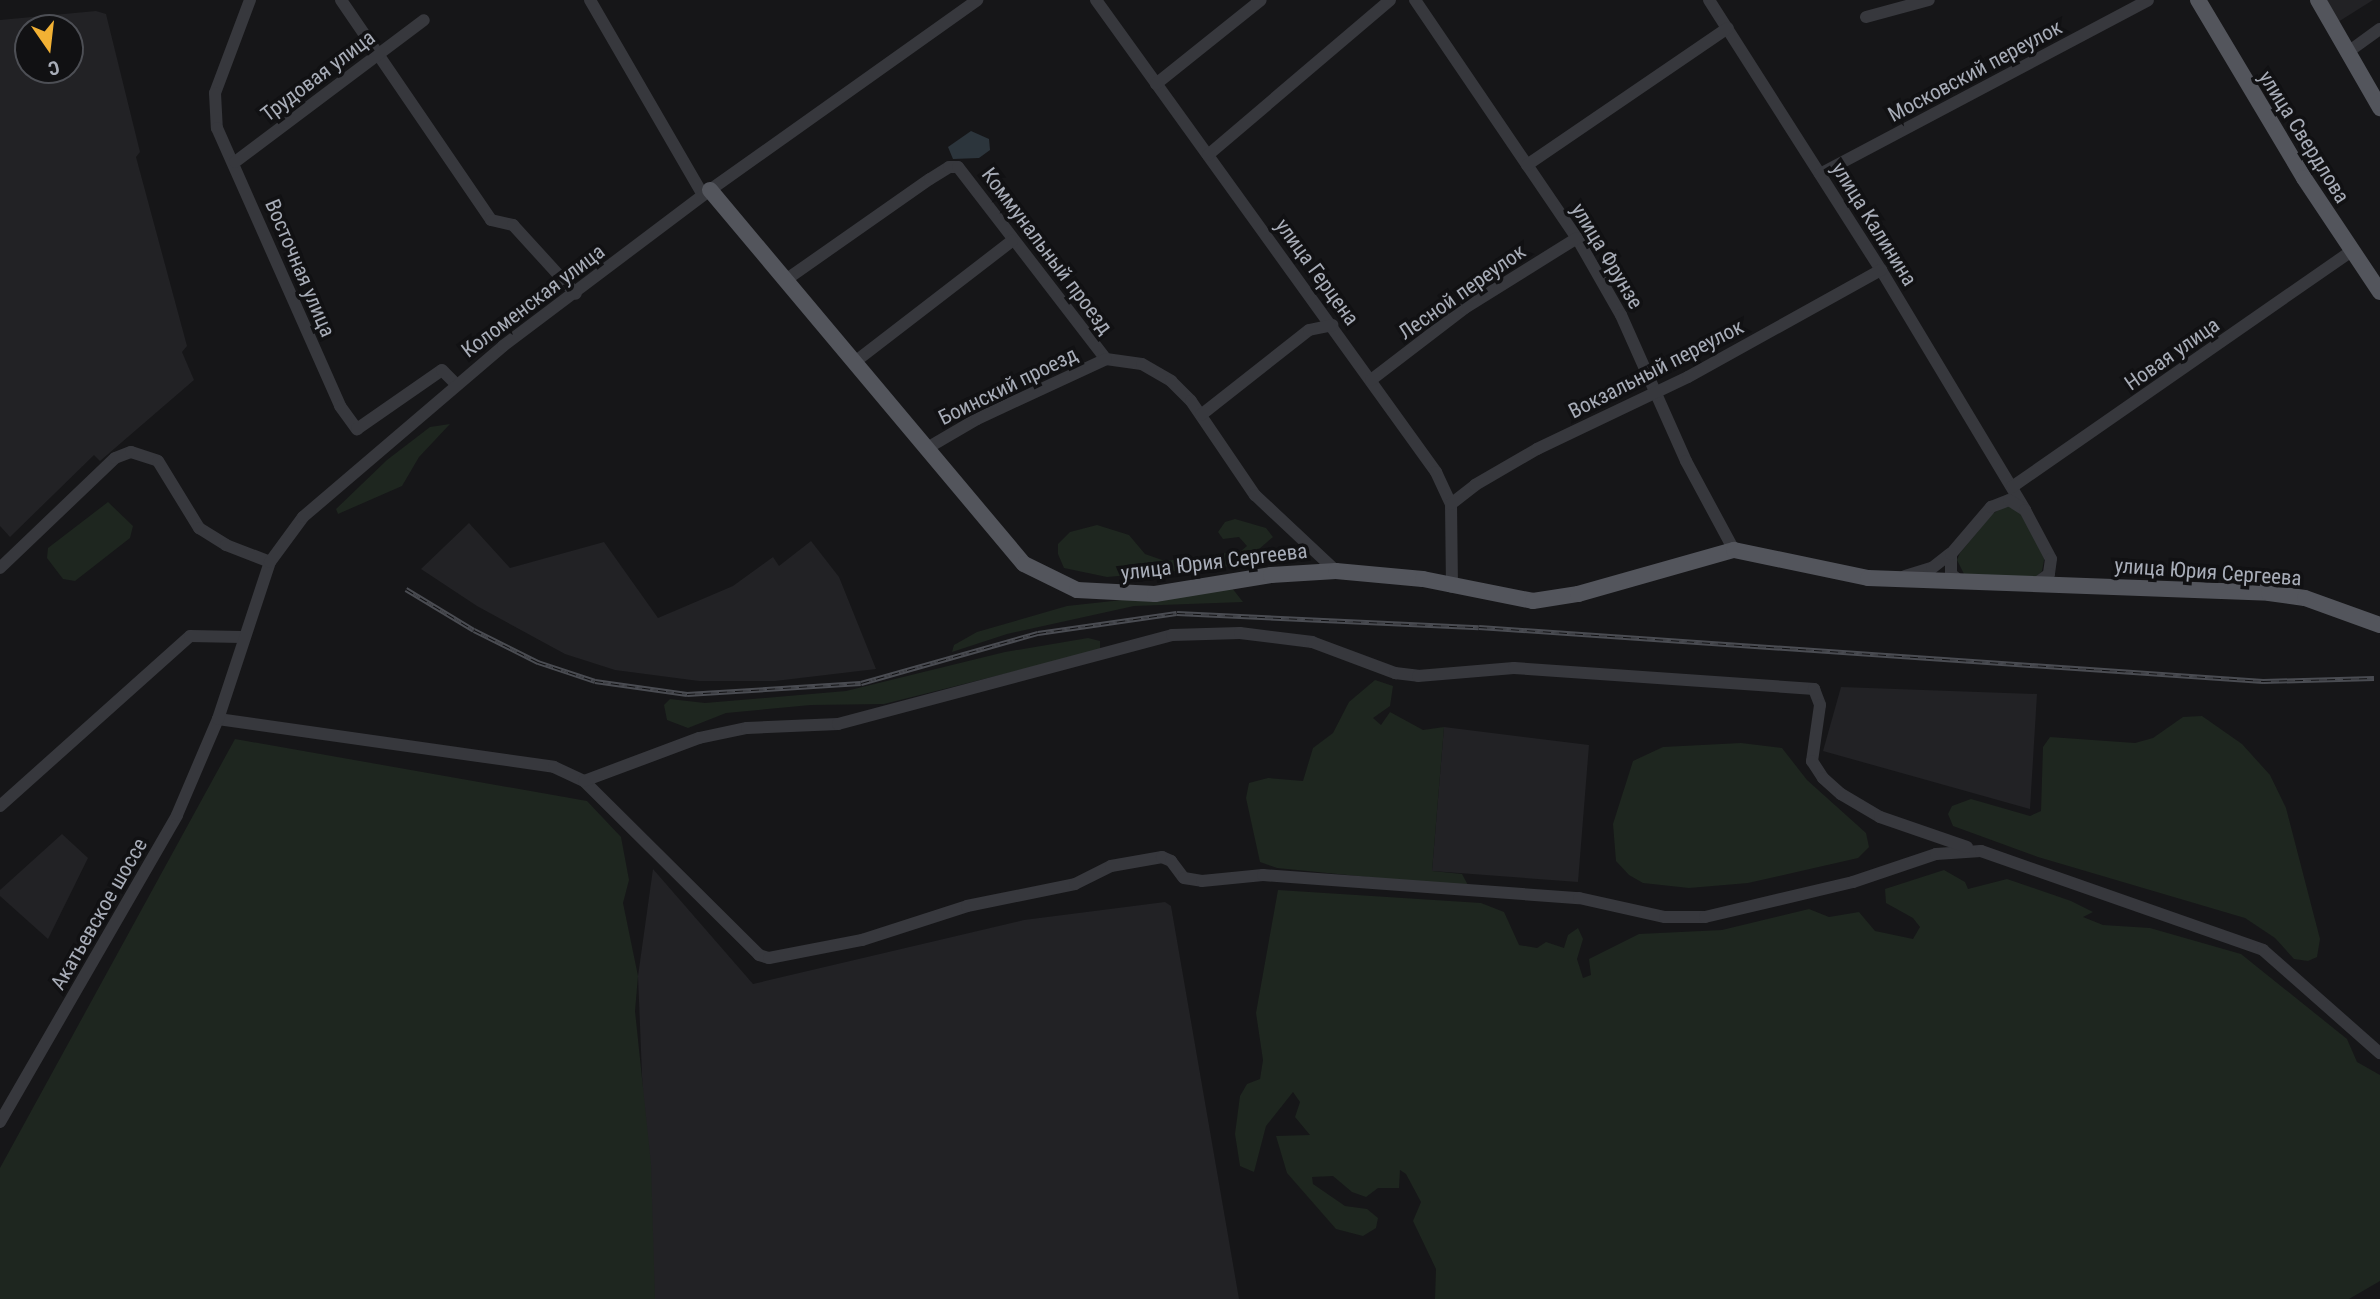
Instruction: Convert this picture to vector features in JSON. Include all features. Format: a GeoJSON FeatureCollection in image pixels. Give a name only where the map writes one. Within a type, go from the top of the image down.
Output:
{"type":"FeatureCollection","features":[{"type":"Feature","properties":{"kind":"main road","name":"улица Свердлова"},"geometry":{"type":"LineString","coordinates":[[2198,0],[2380,292]]}},
{"type":"Feature","properties":{"kind":"main road"},"geometry":{"type":"LineString","coordinates":[[2318,0],[2380,108]]}},
{"type":"Feature","properties":{"kind":"main road","name":"улица Юрия Сергеева"},"geometry":{"type":"LineString","coordinates":[[707,193],[787,279],[1024,564],[1077,590],[1112,595],[1155,593],[1271,575],[1336,571],[1423,579],[1508,599],[1552,599],[1734,550],[1829,572],[1892,580],[1961,582]]}},
{"type":"Feature","properties":{"kind":"main road"},"geometry":{"type":"LineString","coordinates":[[1961,582],[2028,586]]}},
{"type":"Feature","properties":{"kind":"main road","name":"улица Юрия Сергеева"},"geometry":{"type":"LineString","coordinates":[[2028,586],[2269,593],[2305,598],[2380,625]]}},
{"type":"Feature","properties":{"kind":"street","name":"Восточная улица"},"geometry":{"type":"LineString","coordinates":[[250,0],[215,93],[217,128],[235,162],[308,339],[350,423],[357,429],[375,420],[442,370],[456,384]]}},
{"type":"Feature","properties":{"kind":"street"},"geometry":{"type":"LineString","coordinates":[[341,0],[491,220],[513,225],[576,294]]}},
{"type":"Feature","properties":{"kind":"street","name":"улица Юрия Сергеева"},"geometry":{"type":"LineString","coordinates":[[590,0],[707,193]]}},
{"type":"Feature","properties":{"kind":"street","name":"Коломенская улица"},"geometry":{"type":"LineString","coordinates":[[218,719],[242,637],[270,562],[326,494],[456,384],[707,193],[977,0]]}},
{"type":"Feature","properties":{"kind":"street","name":"улица Герцена"},"geometry":{"type":"LineString","coordinates":[[1096,0],[1332,324],[1436,472],[1451,505],[1452,587]]}},
{"type":"Feature","properties":{"kind":"street"},"geometry":{"type":"LineString","coordinates":[[1156,84],[1261,0]]}},
{"type":"Feature","properties":{"kind":"street"},"geometry":{"type":"LineString","coordinates":[[1208,155],[1390,0]]}},
{"type":"Feature","properties":{"kind":"street","name":"улица Фрунзе"},"geometry":{"type":"LineString","coordinates":[[1415,0],[1577,238],[1616,306],[1686,461],[1734,550]]}},
{"type":"Feature","properties":{"kind":"street","name":"улица Калинина"},"geometry":{"type":"LineString","coordinates":[[1709,0],[1881,270],[2025,510]]}},
{"type":"Feature","properties":{"kind":"street"},"geometry":{"type":"LineString","coordinates":[[1866,17],[1929,0]]}},
{"type":"Feature","properties":{"kind":"street","name":"Московский переулок"},"geometry":{"type":"LineString","coordinates":[[1820,174],[2148,0]]}},
{"type":"Feature","properties":{"kind":"street","name":"Трудовая улица"},"geometry":{"type":"LineString","coordinates":[[235,162],[424,20]]}},
{"type":"Feature","properties":{"kind":"street"},"geometry":{"type":"LineString","coordinates":[[1527,165],[1728,28]]}},
{"type":"Feature","properties":{"kind":"street"},"geometry":{"type":"LineString","coordinates":[[2348,52],[2380,29]]}},
{"type":"Feature","properties":{"kind":"street","name":"Коммунальный проезд"},"geometry":{"type":"LineString","coordinates":[[787,279],[930,178],[948,167],[958,167],[1012,241],[1106,359],[1157,370],[1201,415],[1255,495],[1336,571]]}},
{"type":"Feature","properties":{"kind":"street","name":"Лесной переулок"},"geometry":{"type":"LineString","coordinates":[[1371,380],[1465,308],[1577,238]]}},
{"type":"Feature","properties":{"kind":"street"},"geometry":{"type":"LineString","coordinates":[[856,361],[1012,241]]}},
{"type":"Feature","properties":{"kind":"street","name":"Новая улица"},"geometry":{"type":"LineString","coordinates":[[2012,486],[2352,251]]}},
{"type":"Feature","properties":{"kind":"street","name":"Вокзальный переулок"},"geometry":{"type":"LineString","coordinates":[[1451,505],[1475,485],[1537,449],[1655,390],[1688,377],[1881,270]]}},
{"type":"Feature","properties":{"kind":"street"},"geometry":{"type":"LineString","coordinates":[[1201,415],[1309,330],[1332,324]]}},
{"type":"Feature","properties":{"kind":"street","name":"Боинский проезд"},"geometry":{"type":"LineString","coordinates":[[929,447],[976,419],[1106,359]]}},
{"type":"Feature","properties":{"kind":"street"},"geometry":{"type":"LineString","coordinates":[[0,569],[115,458],[131,452],[158,461],[199,528],[226,545],[270,562]]}},
{"type":"Feature","properties":{"kind":"street"},"geometry":{"type":"LineString","coordinates":[[1892,580],[1932,569],[1951,554],[2004,488],[2002,471]]}},
{"type":"Feature","properties":{"kind":"street"},"geometry":{"type":"LineString","coordinates":[[1991,507],[2009,500],[2025,510],[2051,559],[2044,580],[2028,586]]}},
{"type":"Feature","properties":{"kind":"street"},"geometry":{"type":"LineString","coordinates":[[1951,554],[1951,573],[1961,582]]}},
{"type":"Feature","properties":{"kind":"street"},"geometry":{"type":"LineString","coordinates":[[584,781],[699,738],[747,728],[838,724],[1172,635],[1240,633],[1312,642],[1395,673],[1418,677],[1514,668],[1814,689],[1820,705],[1812,761],[1823,778],[1841,794],[1880,817],[2263,950],[2380,1054]]}},
{"type":"Feature","properties":{"kind":"street"},"geometry":{"type":"LineString","coordinates":[[0,806],[190,636],[242,637]]}},
{"type":"Feature","properties":{"kind":"street"},"geometry":{"type":"LineString","coordinates":[[218,719],[554,767],[584,781],[759,955],[769,958],[862,940],[967,906],[1075,884],[1111,866],[1162,857],[1171,861],[1184,878],[1202,881],[1277,876],[1579,898],[1665,917],[1705,917],[1841,885],[1936,854],[1980,851]]}},
{"type":"Feature","properties":{"kind":"street","name":"Акатьевское шоссе"},"geometry":{"type":"LineString","coordinates":[[0,1122],[152,864],[218,719]]}},
{"type":"Feature","properties":{"kind":"shaded area"},"geometry":{"type":"Polygon","coordinates":[[[2327,0],[2373,0],[2338,22],[2327,0]]]}},
{"type":"Feature","properties":{"kind":"shaded area"},"geometry":{"type":"Polygon","coordinates":[[[96,11],[106,14],[140,152],[136,157],[187,346],[182,352],[194,380],[100,461],[94,455],[10,537],[0,526],[0,20],[14,19],[14,84],[84,84],[84,14],[64,14],[96,11]]]}},
{"type":"Feature","properties":{"kind":"shaded area"},"geometry":{"type":"Polygon","coordinates":[[[971,131],[989,139],[990,150],[979,158],[953,159],[948,147],[971,131]]]}},
{"type":"Feature","properties":{"kind":"shaded area"},"geometry":{"type":"Polygon","coordinates":[[[450,424],[419,457],[402,486],[338,514],[336,509],[387,460],[430,427],[450,424]]]}},
{"type":"Feature","properties":{"kind":"shaded area"},"geometry":{"type":"Polygon","coordinates":[[[108,502],[133,526],[130,538],[75,581],[63,579],[47,558],[48,548],[108,502]]]}},
{"type":"Feature","properties":{"kind":"shaded area"},"geometry":{"type":"Polygon","coordinates":[[[2007,505],[2017,508],[2045,555],[2042,571],[2036,577],[1964,574],[1957,560],[1960,553],[1992,514],[2007,505]]]}},
{"type":"Feature","properties":{"kind":"shaded area"},"geometry":{"type":"Polygon","coordinates":[[[1235,519],[1266,528],[1273,537],[1243,563],[1232,566],[1107,577],[1064,568],[1058,554],[1058,544],[1070,532],[1097,525],[1129,535],[1145,554],[1165,561],[1241,551],[1247,546],[1239,537],[1223,539],[1218,532],[1225,522],[1235,519]]]}},
{"type":"Feature","properties":{"kind":"shaded area"},"geometry":{"type":"Polygon","coordinates":[[[469,523],[510,568],[604,542],[658,618],[733,586],[773,557],[779,566],[811,541],[839,577],[876,669],[775,681],[699,681],[615,670],[565,654],[477,606],[421,569],[469,523]]]}},
{"type":"Feature","properties":{"kind":"shaded area"},"geometry":{"type":"Polygon","coordinates":[[[1232,588],[1243,602],[1134,606],[1007,634],[952,652],[954,645],[977,632],[1067,606],[1232,588]]]}},
{"type":"Feature","properties":{"kind":"shaded area"},"geometry":{"type":"Polygon","coordinates":[[[1088,638],[1100,641],[1100,650],[884,704],[811,705],[726,713],[688,728],[667,720],[664,705],[670,699],[705,703],[846,691],[1005,652],[1088,638]]]}},
{"type":"Feature","properties":{"kind":"shaded area"},"geometry":{"type":"Polygon","coordinates":[[[1375,680],[1393,686],[1390,706],[1373,718],[1381,725],[1390,712],[1423,730],[1444,727],[1432,871],[1462,874],[1469,887],[1277,868],[1260,862],[1246,798],[1249,783],[1268,778],[1303,781],[1313,748],[1333,733],[1349,702],[1375,680]]]}},
{"type":"Feature","properties":{"kind":"shaded area"},"geometry":{"type":"Polygon","coordinates":[[[1841,687],[2037,694],[2030,809],[1823,751],[1841,687]]]}},
{"type":"Feature","properties":{"kind":"shaded area"},"geometry":{"type":"Polygon","coordinates":[[[2202,716],[2242,744],[2270,775],[2286,808],[2320,939],[2317,957],[2308,961],[2294,959],[2275,938],[2245,918],[2038,857],[1953,826],[1948,814],[1952,806],[1971,799],[2030,816],[2041,811],[2043,747],[2050,737],[2135,743],[2153,738],[2183,717],[2202,716]]]}},
{"type":"Feature","properties":{"kind":"shaded area"},"geometry":{"type":"Polygon","coordinates":[[[1444,727],[1589,745],[1578,882],[1432,871],[1444,727]]]}},
{"type":"Feature","properties":{"kind":"shaded area"},"geometry":{"type":"Polygon","coordinates":[[[235,739],[587,801],[621,837],[629,880],[623,903],[638,976],[635,1011],[651,1164],[655,1299],[0,1299],[0,1168],[235,739]]]}},
{"type":"Feature","properties":{"kind":"shaded area"},"geometry":{"type":"Polygon","coordinates":[[[1741,743],[1782,748],[1807,780],[1866,833],[1869,847],[1858,858],[1748,883],[1689,888],[1643,883],[1629,875],[1616,861],[1613,824],[1633,761],[1663,747],[1741,743]]]}},
{"type":"Feature","properties":{"kind":"shaded area"},"geometry":{"type":"Polygon","coordinates":[[[62,834],[88,858],[48,939],[0,896],[0,890],[62,834]]]}},
{"type":"Feature","properties":{"kind":"shaded area"},"geometry":{"type":"Polygon","coordinates":[[[653,869],[753,984],[1024,920],[1165,902],[1171,906],[1239,1299],[651,1299],[638,976],[653,869]]]}},
{"type":"Feature","properties":{"kind":"shaded area"},"geometry":{"type":"Polygon","coordinates":[[[1944,870],[1965,882],[1968,889],[2007,879],[2071,901],[2093,912],[2083,917],[2103,925],[2150,928],[2241,954],[2347,1039],[2357,1062],[2380,1075],[2380,1281],[2349,1299],[1435,1299],[1436,1269],[1413,1221],[1421,1202],[1406,1174],[1400,1170],[1399,1188],[1378,1188],[1366,1197],[1352,1192],[1333,1176],[1312,1177],[1313,1184],[1345,1206],[1367,1209],[1378,1218],[1376,1228],[1363,1236],[1336,1229],[1287,1173],[1276,1136],[1310,1135],[1295,1117],[1300,1102],[1293,1092],[1266,1126],[1254,1172],[1240,1166],[1235,1134],[1240,1096],[1247,1084],[1260,1079],[1263,1060],[1256,1013],[1278,890],[1481,903],[1504,912],[1519,945],[1537,948],[1546,942],[1564,948],[1568,935],[1578,928],[1583,939],[1577,959],[1583,978],[1591,975],[1589,959],[1639,934],[1722,930],[1809,909],[1829,917],[1859,912],[1875,931],[1913,939],[1920,927],[1913,918],[1886,903],[1885,889],[1944,870]]]}},
{"type":"Feature","properties":{"kind":"railway"},"geometry":{"type":"LineString","coordinates":[[406,589],[474,630],[538,662],[595,681],[687,694],[861,683],[1038,633],[1177,613],[1479,627],[2263,681],[2374,678]]}}]}
